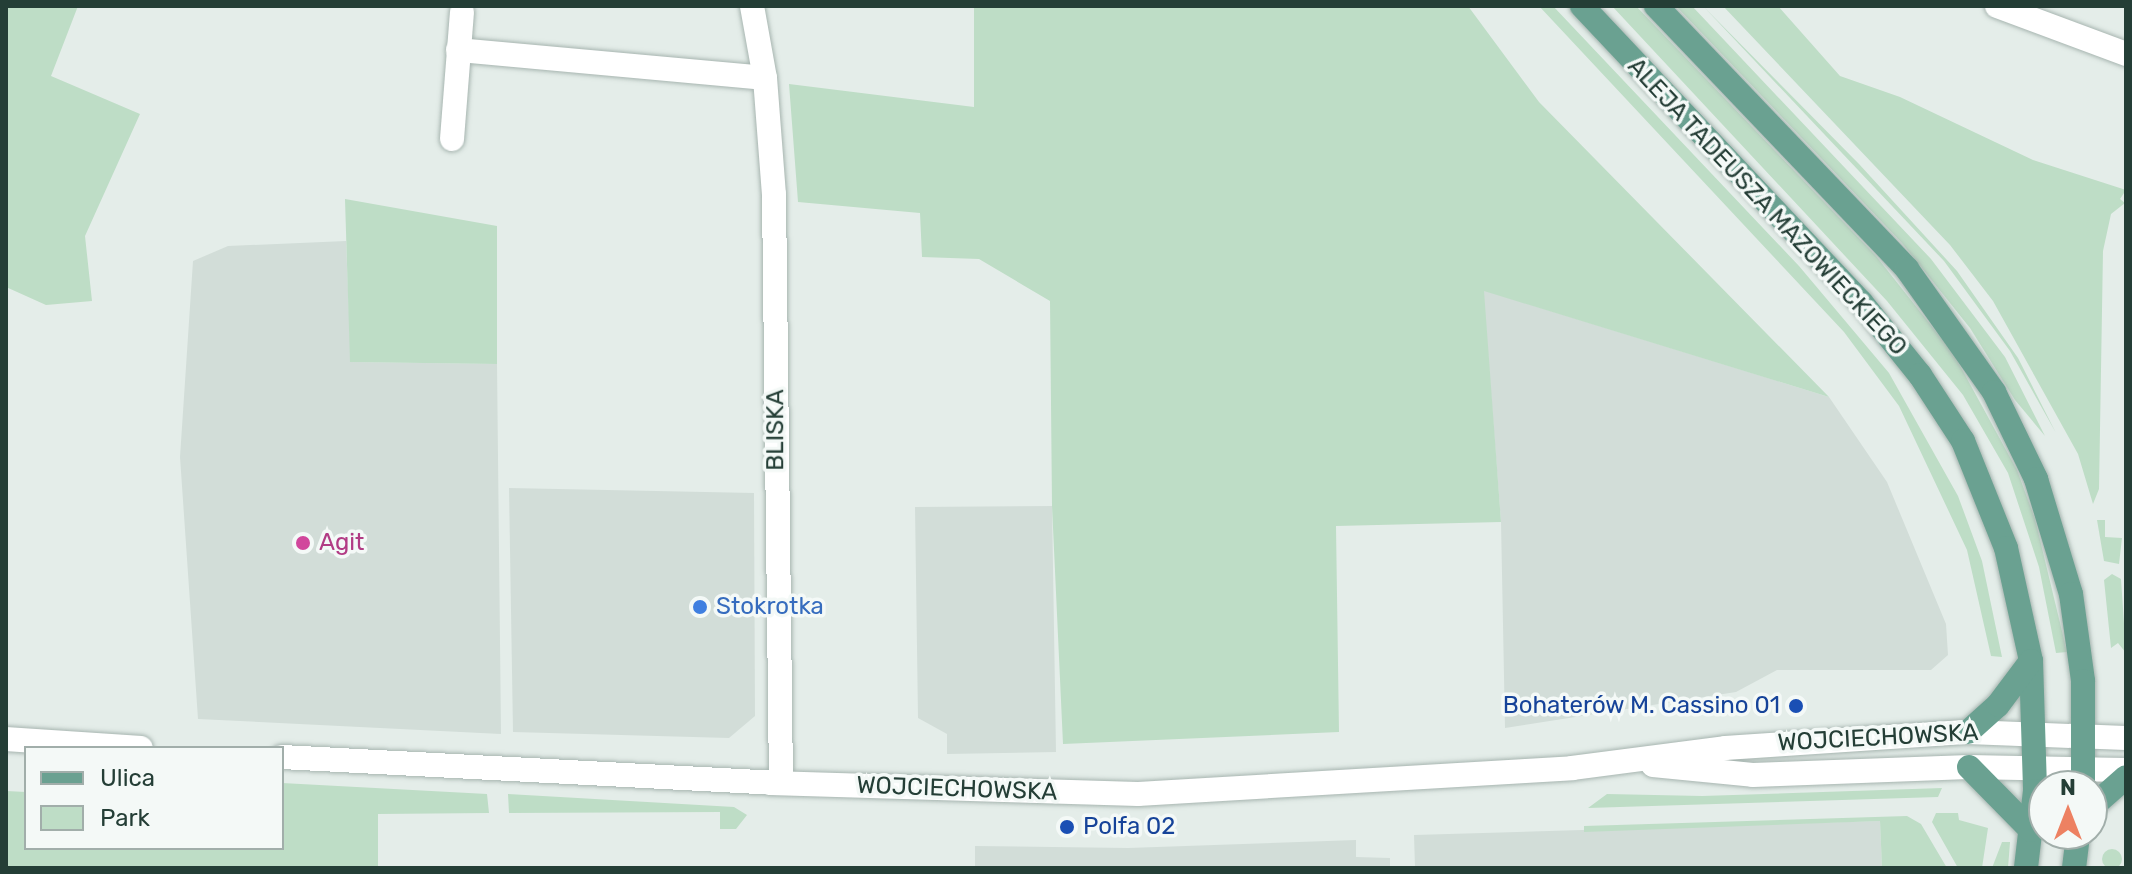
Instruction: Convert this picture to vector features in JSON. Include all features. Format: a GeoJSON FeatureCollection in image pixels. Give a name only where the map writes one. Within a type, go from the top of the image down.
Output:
{"type":"FeatureCollection","features":[{"type":"Feature","properties":{"kind":"main road","name":"ALEJA TADEUSZA MAZOWIECKIEGO"},"geometry":{"type":"LineString","coordinates":[[1582,6],[1861,302],[1936,397],[1963,441],[1998,524],[2031,661],[2035,770]]}},
{"type":"Feature","properties":{"kind":"main road"},"geometry":{"type":"LineString","coordinates":[[1656,6],[1907,269],[1994,392],[2036,479],[2064,564],[2082,659],[2083,770]]}},
{"type":"Feature","properties":{"kind":"main road"},"geometry":{"type":"LineString","coordinates":[[1968,732],[1998,705],[2031,661]]}},
{"type":"Feature","properties":{"kind":"main road"},"geometry":{"type":"LineString","coordinates":[[1969,767],[2028,827]]}},
{"type":"Feature","properties":{"kind":"main road"},"geometry":{"type":"LineString","coordinates":[[2108,793],[2126,777]]}},
{"type":"Feature","properties":{"kind":"street","name":"BLISKA"},"geometry":{"type":"LineString","coordinates":[[752,6],[765,78],[774,194],[781,783]]}},
{"type":"Feature","properties":{"kind":"street"},"geometry":{"type":"LineString","coordinates":[[1997,6],[2126,54]]}},
{"type":"Feature","properties":{"kind":"street"},"geometry":{"type":"LineString","coordinates":[[452,139],[462,12]]}},
{"type":"Feature","properties":{"kind":"street"},"geometry":{"type":"LineString","coordinates":[[458,50],[765,78]]}},
{"type":"Feature","properties":{"kind":"street","name":"WOJCIECHOWSKA"},"geometry":{"type":"LineString","coordinates":[[284,757],[781,783],[1138,794],[1631,762],[1757,745],[1968,732],[2126,738]]}},
{"type":"Feature","properties":{"kind":"street"},"geometry":{"type":"LineString","coordinates":[[6,739],[111,746]]}},
{"type":"Feature","properties":{"kind":"street","name":"WOJCIECHOWSKA"},"geometry":{"type":"LineString","coordinates":[[1631,762],[1753,775],[1969,767],[2035,767],[2049,770]]}},
{"type":"Feature","properties":{"kind":"shaded area"},"geometry":{"type":"Polygon","coordinates":[[[346,241],[351,362],[497,364],[501,734],[198,719],[180,457],[193,261],[228,246],[346,241]]]}},
{"type":"Feature","properties":{"kind":"shaded area"},"geometry":{"type":"Polygon","coordinates":[[[1483,290],[1829,397],[1887,482],[1946,624],[1948,655],[1931,670],[1777,670],[1736,692],[1505,728],[1501,522],[1483,290]]]}},
{"type":"Feature","properties":{"kind":"shaded area"},"geometry":{"type":"Polygon","coordinates":[[[509,488],[754,493],[755,716],[729,738],[513,732],[509,488]]]}},
{"type":"Feature","properties":{"kind":"shaded area"},"geometry":{"type":"Polygon","coordinates":[[[1052,506],[1056,752],[947,754],[947,734],[918,718],[915,507],[1052,506]]]}},
{"type":"Feature","properties":{"kind":"shaded area"},"geometry":{"type":"Polygon","coordinates":[[[1880,821],[1882,868],[1406,868],[1415,867],[1414,835],[1880,821]]]}},
{"type":"Feature","properties":{"kind":"shaded area"},"geometry":{"type":"Polygon","coordinates":[[[1356,840],[1356,857],[1390,858],[1390,868],[975,868],[975,846],[1128,848],[1356,840]]]}},
{"type":"Feature","properties":{"kind":"green space"},"geometry":{"type":"Polygon","coordinates":[[[6,6],[78,6],[51,76],[140,114],[85,236],[92,301],[46,305],[6,287],[6,6]]]}},
{"type":"Feature","properties":{"kind":"green space"},"geometry":{"type":"Polygon","coordinates":[[[974,6],[1468,6],[1539,102],[1829,397],[1484,291],[1501,522],[1336,526],[1339,732],[1063,744],[1052,506],[1050,301],[979,259],[922,257],[920,213],[798,202],[789,84],[974,107],[974,6]]]}},
{"type":"Feature","properties":{"kind":"green space"},"geometry":{"type":"Polygon","coordinates":[[[1539,6],[1553,6],[1799,266],[1889,373],[1958,496],[1982,561],[2002,657],[1991,656],[1967,550],[1899,406],[1844,332],[1539,6]]]}},
{"type":"Feature","properties":{"kind":"green space"},"geometry":{"type":"Polygon","coordinates":[[[1612,6],[1636,6],[1876,256],[1953,353],[2017,470],[2035,519],[2067,652],[2056,653],[2039,567],[2008,473],[1963,395],[1887,301],[1612,6]]]}},
{"type":"Feature","properties":{"kind":"green space"},"geometry":{"type":"Polygon","coordinates":[[[1676,6],[1692,6],[1931,259],[2005,357],[2045,436],[2015,400],[1970,328],[1902,243],[1676,6]]]}},
{"type":"Feature","properties":{"kind":"green space"},"geometry":{"type":"Polygon","coordinates":[[[1703,6],[1859,164],[1957,271],[2018,358],[2056,433],[2010,351],[1944,261],[1703,6]]]}},
{"type":"Feature","properties":{"kind":"green space"},"geometry":{"type":"Polygon","coordinates":[[[1723,6],[1778,6],[1840,76],[1900,97],[2033,160],[2126,190],[2120,199],[2125,203],[2111,214],[2103,251],[2099,489],[2093,504],[2078,454],[1993,301],[1950,245],[1723,6]]]}},
{"type":"Feature","properties":{"kind":"green space"},"geometry":{"type":"Polygon","coordinates":[[[345,199],[497,226],[497,364],[350,362],[345,199]]]}},
{"type":"Feature","properties":{"kind":"green space"},"geometry":{"type":"Polygon","coordinates":[[[2097,520],[2105,520],[2105,537],[2122,538],[2119,564],[2104,561],[2097,520]]]}},
{"type":"Feature","properties":{"kind":"green space"},"geometry":{"type":"Polygon","coordinates":[[[2112,574],[2121,579],[2126,653],[2118,643],[2111,648],[2104,580],[2112,574]]]}},
{"type":"Feature","properties":{"kind":"green space"},"geometry":{"type":"Polygon","coordinates":[[[284,783],[487,794],[489,813],[378,814],[378,868],[6,868],[6,791],[24,792],[24,850],[284,850],[284,783]]]}},
{"type":"Feature","properties":{"kind":"green space"},"geometry":{"type":"Polygon","coordinates":[[[1942,788],[1938,797],[1588,808],[1607,794],[1702,796],[1942,788]]]}},
{"type":"Feature","properties":{"kind":"green space"},"geometry":{"type":"Polygon","coordinates":[[[508,794],[734,807],[747,815],[736,829],[720,829],[720,812],[509,813],[508,794]]]}},
{"type":"Feature","properties":{"kind":"green space"},"geometry":{"type":"Polygon","coordinates":[[[1936,813],[1958,813],[1959,820],[1988,828],[1982,868],[1958,868],[1932,822],[1936,813]]]}},
{"type":"Feature","properties":{"kind":"green space"},"geometry":{"type":"Polygon","coordinates":[[[1907,816],[1921,824],[1947,868],[1882,868],[1880,821],[1584,832],[1584,826],[1907,816]]]}},
{"type":"Feature","properties":{"kind":"green space"},"geometry":{"type":"Polygon","coordinates":[[[2002,842],[2010,842],[2008,868],[1992,868],[2002,842]]]}},
{"type":"Feature","properties":{"kind":"green space"},"geometry":{"type":"Polygon","coordinates":[[[2108,850],[2116,850],[2121,855],[2121,863],[2116,868],[2108,868],[2103,863],[2103,855],[2108,850]]]}},
{"type":"Feature","properties":{"kind":"place","name":"Agit"},"geometry":{"type":"Point","coordinates":[303,543]}},
{"type":"Feature","properties":{"kind":"place","name":"Stokrotka"},"geometry":{"type":"Point","coordinates":[700,607]}},
{"type":"Feature","properties":{"kind":"place","name":"Bohaterów M. Cassino 01"},"geometry":{"type":"Point","coordinates":[1796,706]}},
{"type":"Feature","properties":{"kind":"place","name":"Polfa 02"},"geometry":{"type":"Point","coordinates":[1067,827]}}]}
